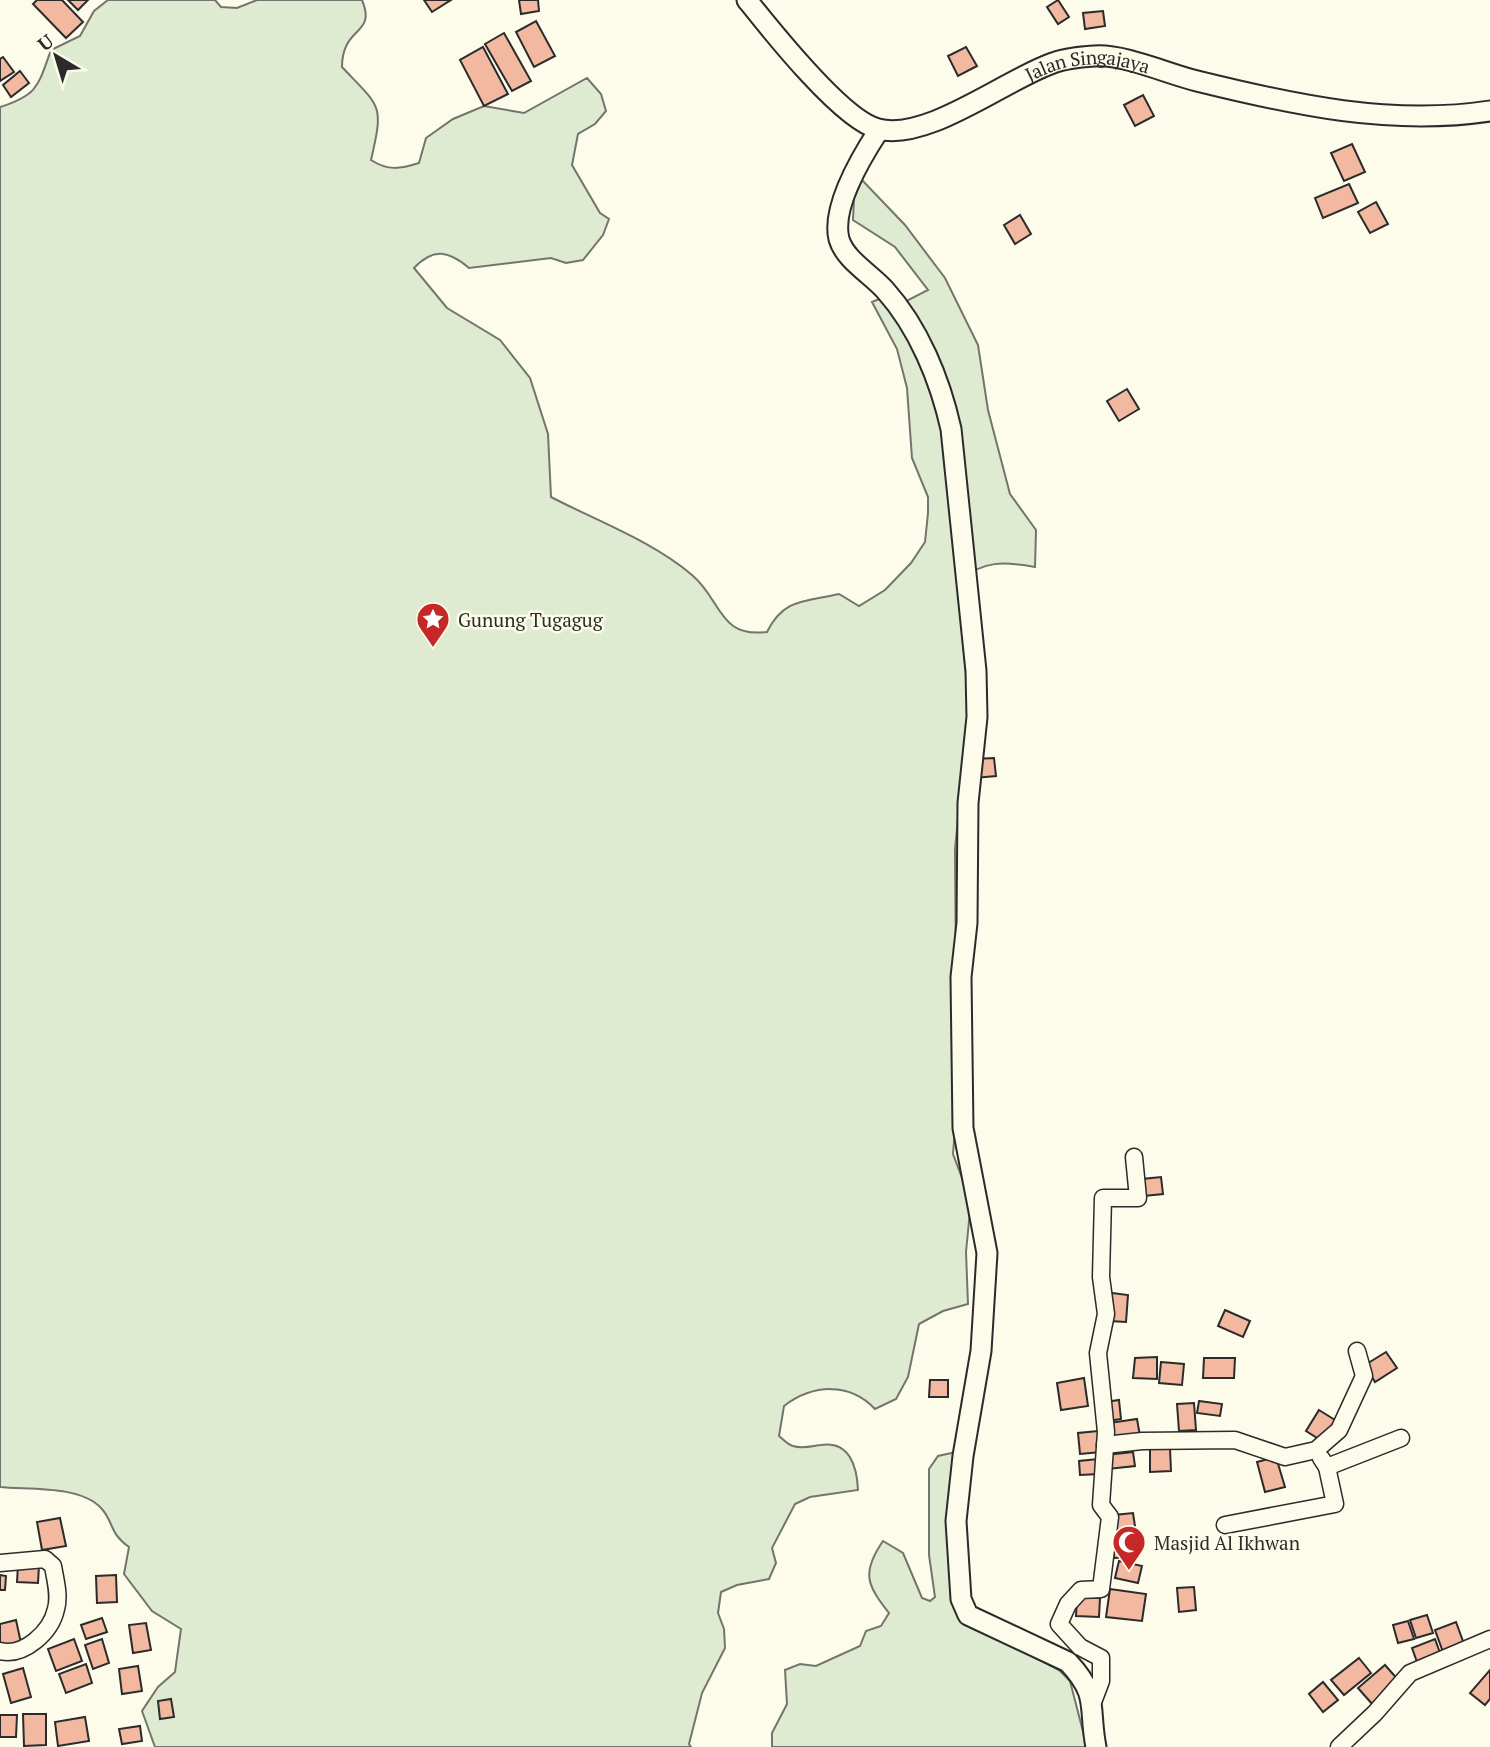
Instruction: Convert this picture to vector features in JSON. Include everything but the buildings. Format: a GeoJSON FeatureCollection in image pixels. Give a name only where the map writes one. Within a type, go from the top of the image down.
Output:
{"type":"FeatureCollection","features":[{"type":"Feature","properties":{"kind":"street"},"geometry":{"type":"LineString","coordinates":[[747,0],[781,43],[831,95],[852,114],[879,130],[848,189],[838,227],[839,241],[846,253],[885,289],[905,316],[945,399],[951,429],[976,671],[977,717],[968,803],[968,923],[961,977],[963,1128],[987,1253],[981,1351],[963,1456],[956,1521],[961,1599],[968,1615],[1068,1662],[1087,1685],[1093,1702],[1096,1747]]}},
{"type":"Feature","properties":{"kind":"street","name":"Jalan Singajaya"},"geometry":{"type":"LineString","coordinates":[[879,130],[905,130],[938,120],[1050,64],[1099,55],[1333,110],[1399,117],[1490,111]]}},
{"type":"Feature","properties":{"kind":"street"},"geometry":{"type":"LineString","coordinates":[[1093,1702],[1101,1681],[1101,1658],[1080,1647],[1059,1624],[1068,1604],[1081,1590],[1101,1589],[1110,1517],[1101,1505],[1105,1445],[1098,1353],[1106,1314],[1101,1278],[1103,1198],[1138,1198],[1134,1157]]}},
{"type":"Feature","properties":{"kind":"street"},"geometry":{"type":"LineString","coordinates":[[1105,1445],[1142,1441],[1235,1440],[1285,1457],[1316,1450],[1339,1430],[1364,1376],[1357,1351]]}},
{"type":"Feature","properties":{"kind":"street"},"geometry":{"type":"LineString","coordinates":[[1327,1467],[1401,1438]]}},
{"type":"Feature","properties":{"kind":"street"},"geometry":{"type":"LineString","coordinates":[[1225,1525],[1335,1504],[1327,1467],[1316,1450]]}},
{"type":"Feature","properties":{"kind":"street"},"geometry":{"type":"LineString","coordinates":[[0,1563],[45,1559],[52,1566],[57,1603],[50,1622],[32,1644],[18,1651],[0,1651]]}},
{"type":"Feature","properties":{"kind":"street"},"geometry":{"type":"LineString","coordinates":[[1341,1746],[1410,1672],[1490,1639]]}},
{"type":"Feature","properties":{"kind":"green space"},"geometry":{"type":"Polygon","coordinates":[[[108,0],[215,0],[221,7],[237,8],[257,0],[362,0],[365,20],[347,44],[342,67],[365,91],[376,108],[377,128],[371,160],[389,167],[400,168],[419,163],[426,138],[453,119],[484,106],[524,113],[587,78],[601,94],[606,111],[595,124],[578,134],[572,165],[600,213],[609,219],[603,235],[583,260],[566,263],[551,258],[469,268],[447,255],[434,254],[414,268],[447,308],[500,340],[530,378],[548,434],[551,497],[642,542],[676,563],[702,585],[722,615],[739,629],[767,632],[788,607],[839,594],[859,606],[885,590],[911,563],[925,542],[928,497],[912,458],[907,388],[897,349],[872,302],[884,297],[893,308],[928,290],[895,247],[853,220],[854,198],[862,180],[905,225],[945,278],[978,345],[988,410],[1010,494],[1036,530],[1035,567],[995,564],[977,569],[957,580],[969,706],[955,849],[957,1104],[953,1154],[964,1183],[970,1211],[966,1252],[968,1304],[943,1311],[919,1324],[908,1377],[896,1399],[875,1409],[854,1394],[831,1389],[807,1393],[784,1406],[779,1436],[796,1447],[831,1445],[845,1451],[854,1465],[858,1490],[810,1497],[795,1504],[772,1548],[776,1563],[769,1579],[737,1585],[721,1592],[718,1613],[724,1629],[725,1648],[702,1693],[689,1744],[691,1747],[155,1747],[142,1711],[158,1687],[175,1672],[181,1629],[152,1611],[124,1574],[129,1547],[118,1537],[101,1508],[80,1495],[67,1492],[0,1487],[0,107],[13,103],[35,88],[51,50],[80,36],[94,11],[108,0]]]}},
{"type":"Feature","properties":{"kind":"green space"},"geometry":{"type":"Polygon","coordinates":[[[956,1452],[960,1611],[1014,1646],[1059,1670],[1070,1681],[1087,1747],[772,1747],[772,1733],[787,1704],[785,1670],[800,1664],[816,1666],[860,1646],[866,1631],[881,1626],[889,1613],[872,1586],[869,1570],[883,1541],[903,1553],[922,1598],[930,1601],[935,1597],[929,1555],[929,1469],[938,1456],[956,1452]]]}},
{"type":"Feature","properties":{"kind":"place","name":"Gunung Tugagug"},"geometry":{"type":"Point","coordinates":[433,649]}},
{"type":"Feature","properties":{"kind":"place","name":"Masjid Al Ikhwan"},"geometry":{"type":"Point","coordinates":[1129,1572]}}]}
